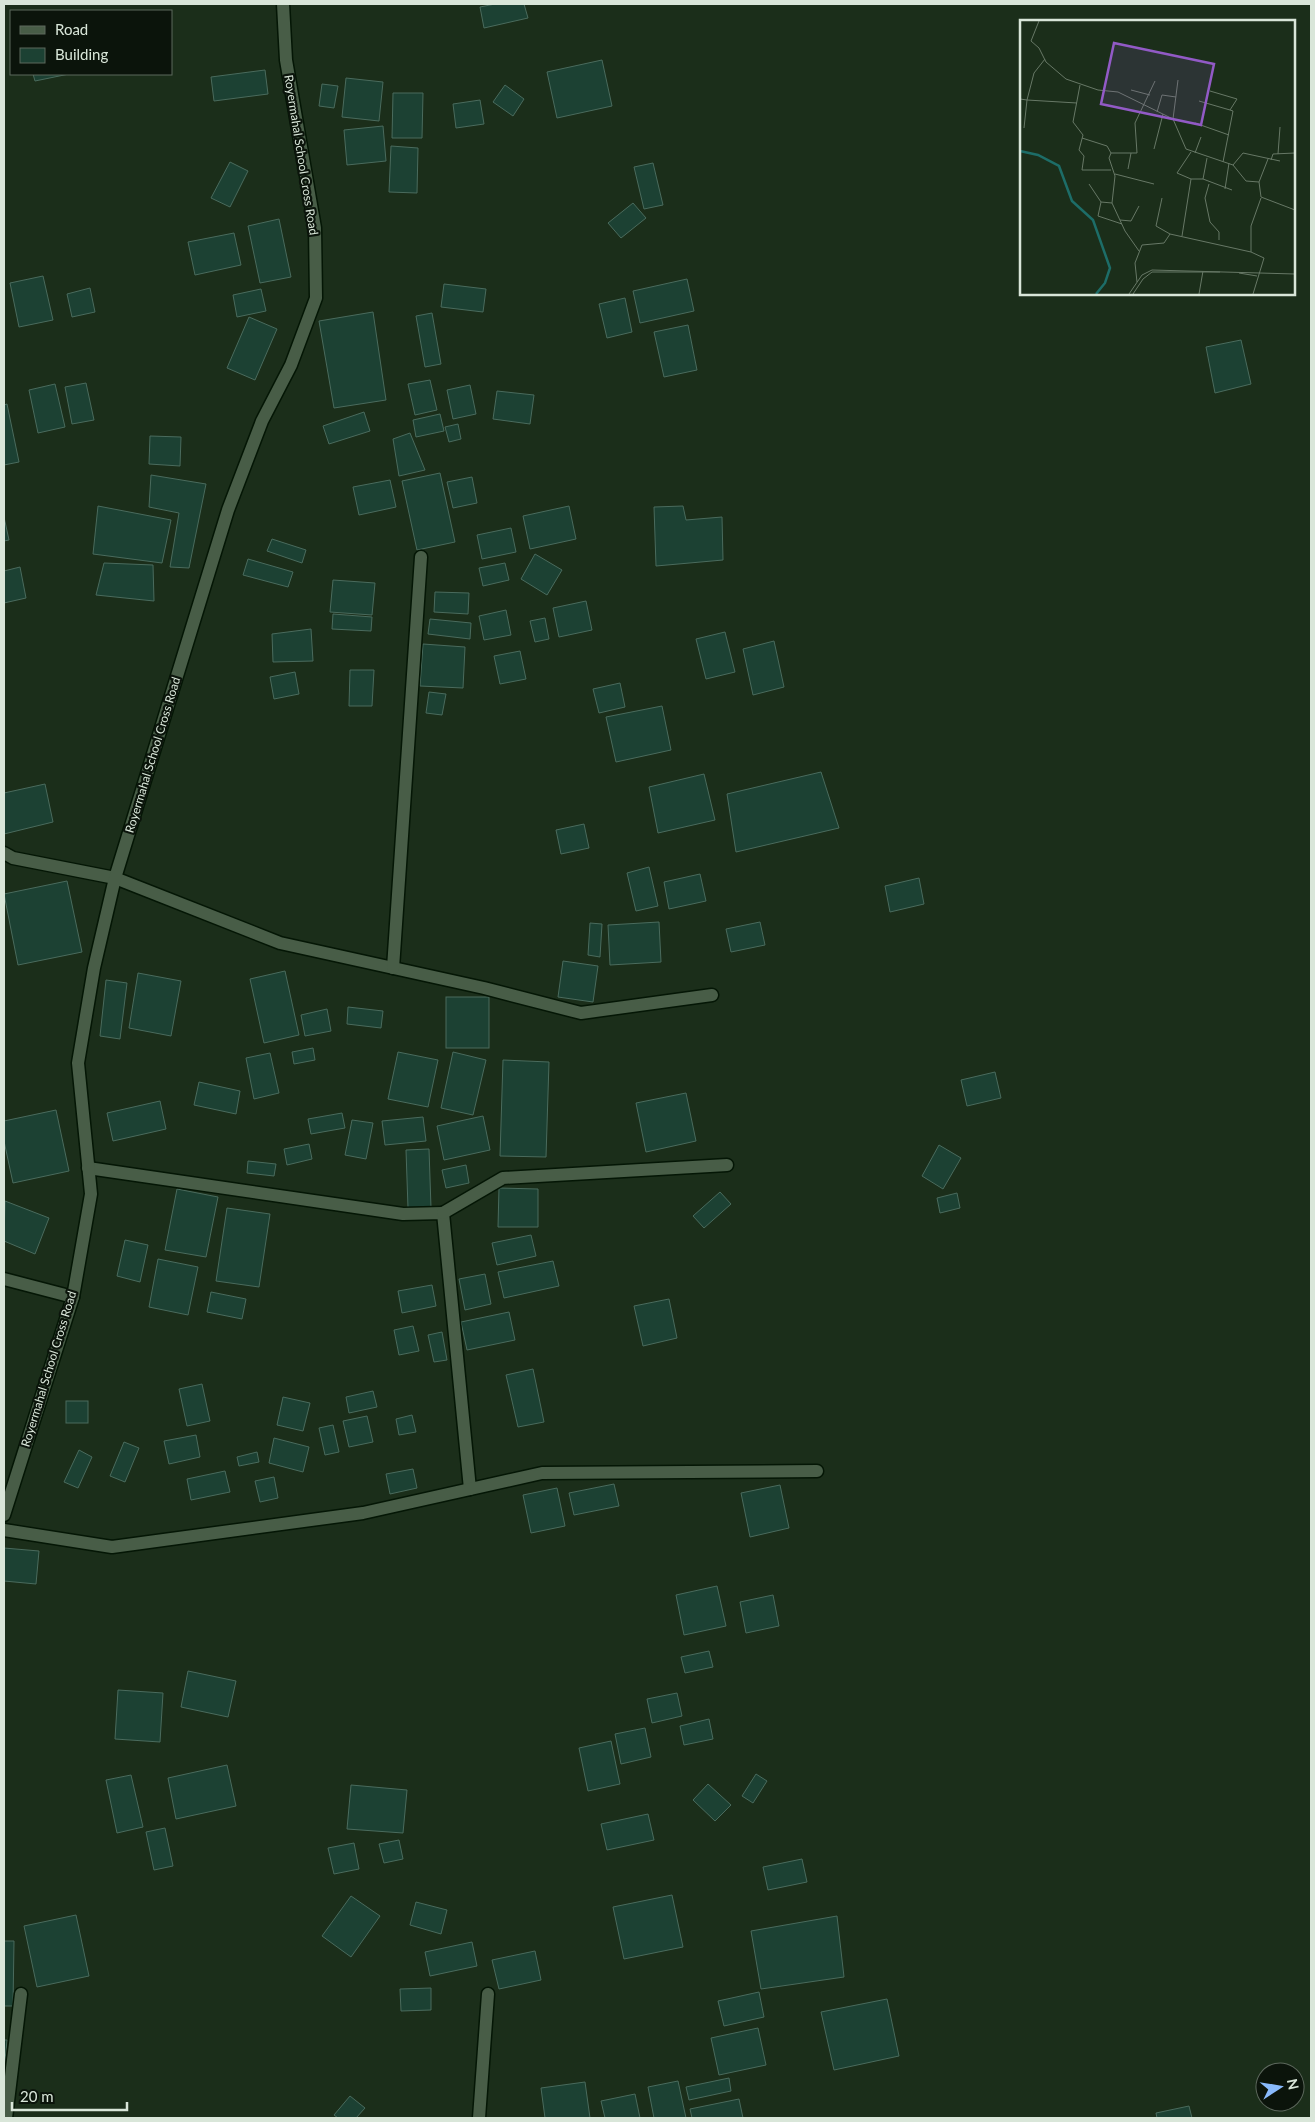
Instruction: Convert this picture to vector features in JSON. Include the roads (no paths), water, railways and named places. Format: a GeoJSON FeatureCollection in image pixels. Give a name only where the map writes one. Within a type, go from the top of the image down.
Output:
{"type":"FeatureCollection","features":[{"type":"Feature","properties":{"kind":"street","name":"Royermahal School Cross Road"},"geometry":{"type":"LineString","coordinates":[[4,1515],[73,1297],[90,1194],[78,1063],[94,968],[115,878],[228,510],[262,421],[291,365],[316,298],[315,228],[286,60],[283,4]]}},
{"type":"Feature","properties":{"kind":"street"},"geometry":{"type":"LineString","coordinates":[[393,968],[421,557]]}},
{"type":"Feature","properties":{"kind":"street"},"geometry":{"type":"LineString","coordinates":[[4,853],[13,858],[115,878],[280,943],[581,1013],[712,995]]}},
{"type":"Feature","properties":{"kind":"street"},"geometry":{"type":"LineString","coordinates":[[88,1168],[403,1214],[443,1213],[503,1178],[727,1164]]}},
{"type":"Feature","properties":{"kind":"street"},"geometry":{"type":"LineString","coordinates":[[443,1213],[470,1489]]}},
{"type":"Feature","properties":{"kind":"street"},"geometry":{"type":"LineString","coordinates":[[4,1279],[73,1297]]}},
{"type":"Feature","properties":{"kind":"street"},"geometry":{"type":"LineString","coordinates":[[4,1530],[112,1547],[363,1513],[542,1473],[817,1471]]}},
{"type":"Feature","properties":{"kind":"street"},"geometry":{"type":"LineString","coordinates":[[6,2118],[21,1994]]}},
{"type":"Feature","properties":{"kind":"street"},"geometry":{"type":"LineString","coordinates":[[479,2118],[488,1994]]}}]}
